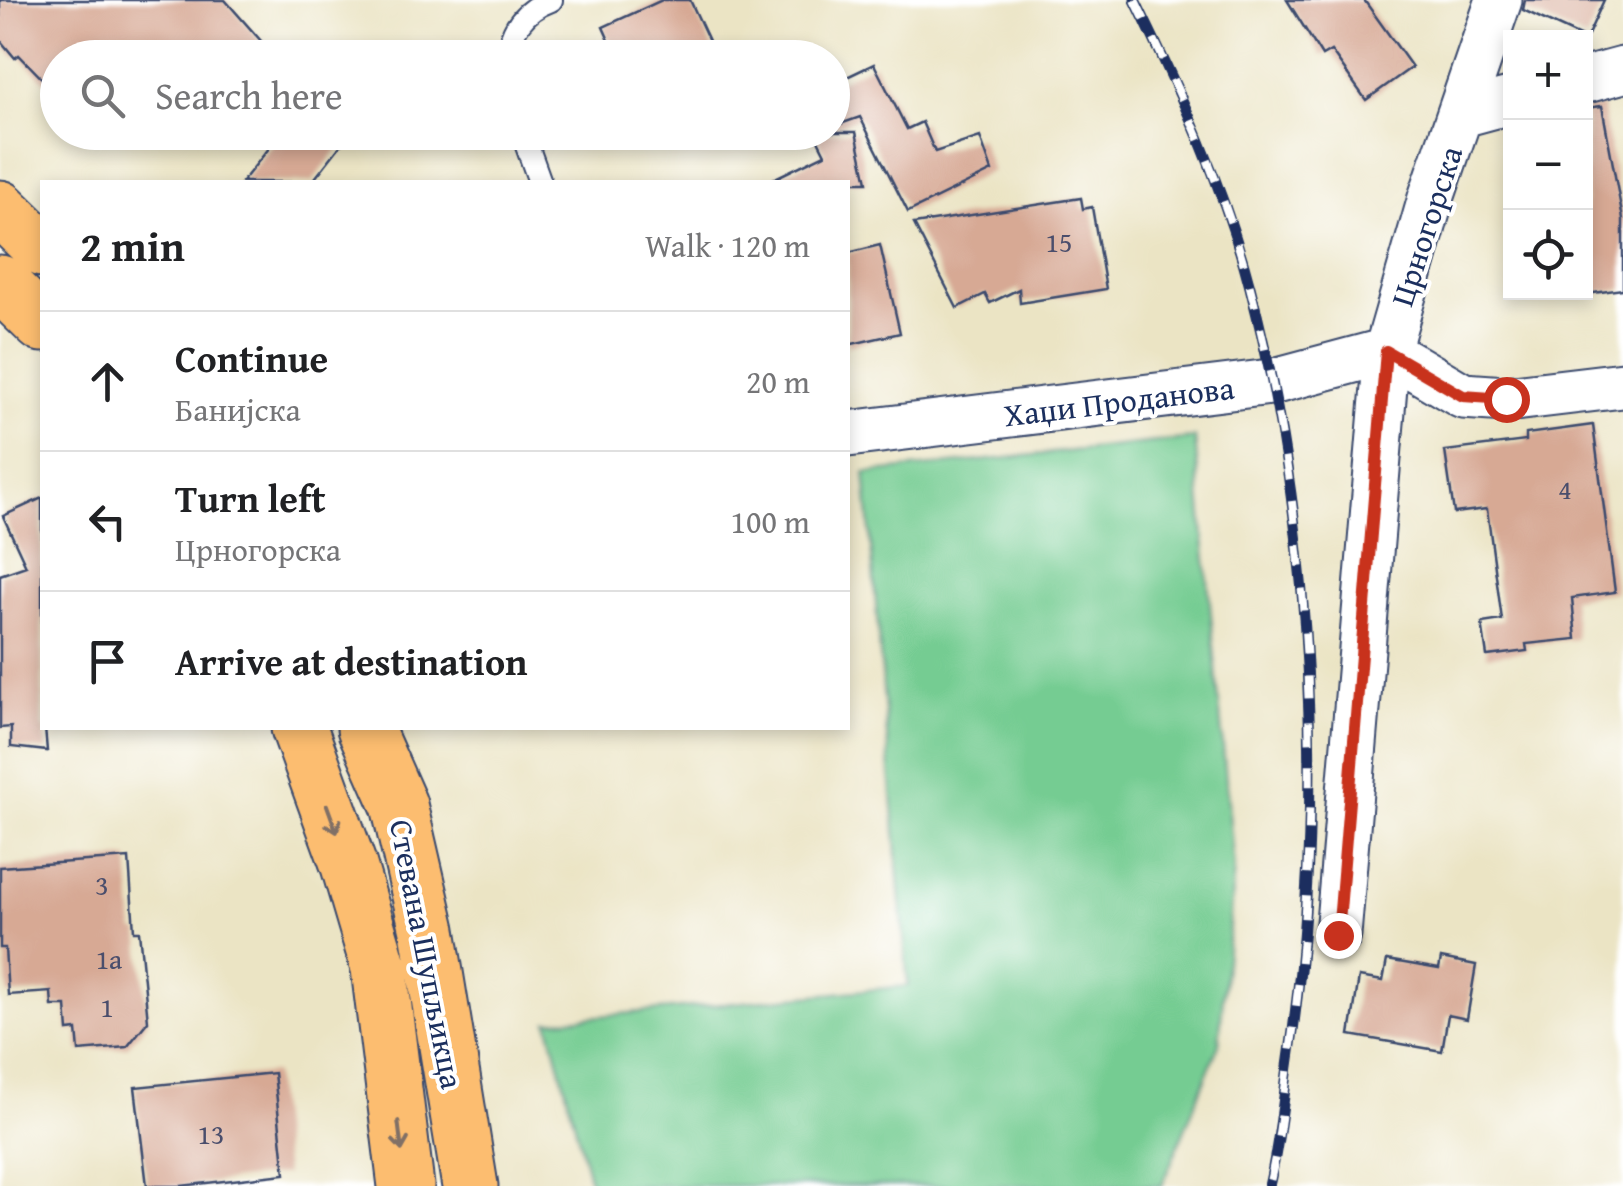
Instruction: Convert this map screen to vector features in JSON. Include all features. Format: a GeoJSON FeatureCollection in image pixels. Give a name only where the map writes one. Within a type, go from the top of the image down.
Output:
{"type":"FeatureCollection","features":[{"type":"Feature","properties":{"kind":"main road"},"geometry":{"type":"LineString","coordinates":[[0,208],[40,247]]}},
{"type":"Feature","properties":{"kind":"main road"},"geometry":{"type":"LineString","coordinates":[[0,283],[40,322]]}},
{"type":"Feature","properties":{"kind":"main road","name":"Стевана Шупљикца"},"geometry":{"type":"LineString","coordinates":[[300,730],[349,866],[379,968],[406,1186]]}},
{"type":"Feature","properties":{"kind":"main road","name":"Стевана Шупљикца"},"geometry":{"type":"LineString","coordinates":[[366,730],[398,805],[428,930],[470,1186]]}},
{"type":"Feature","properties":{"kind":"street","name":"Црногорска"},"geometry":{"type":"LineString","coordinates":[[1338,935],[1386,351],[1431,198],[1499,0]]}},
{"type":"Feature","properties":{"kind":"street"},"geometry":{"type":"LineString","coordinates":[[1593,78],[1623,70]]}},
{"type":"Feature","properties":{"kind":"street"},"geometry":{"type":"LineString","coordinates":[[1462,114],[1503,103]]}},
{"type":"Feature","properties":{"kind":"street"},"geometry":{"type":"LineString","coordinates":[[1386,351],[1463,396],[1506,399],[1623,385]]}},
{"type":"Feature","properties":{"kind":"street","name":"Хаџи Проданова"},"geometry":{"type":"LineString","coordinates":[[850,434],[1270,382],[1386,351]]}},
{"type":"Feature","properties":{"kind":"lane"},"geometry":{"type":"LineString","coordinates":[[510,40],[533,7],[551,0]]}},
{"type":"Feature","properties":{"kind":"lane"},"geometry":{"type":"LineString","coordinates":[[528,150],[539,180]]}},
{"type":"Feature","properties":{"kind":"green space"},"geometry":{"type":"Polygon","coordinates":[[[1195,438],[1234,868],[1219,1044],[1162,1186],[591,1186],[548,1021],[908,986],[865,473],[1195,438]]]}},
{"type":"Feature","properties":{"kind":"building"},"geometry":{"type":"Polygon","coordinates":[[[0,0],[225,0],[260,40],[40,40],[40,77],[19,55],[15,58],[0,40],[0,0]]]}},
{"type":"Feature","properties":{"kind":"building"},"geometry":{"type":"Polygon","coordinates":[[[662,0],[690,0],[709,40],[609,40],[603,27],[662,0]]]}},
{"type":"Feature","properties":{"kind":"building"},"geometry":{"type":"Polygon","coordinates":[[[1287,0],[1364,0],[1412,67],[1366,100],[1331,51],[1322,56],[1287,0]]]}},
{"type":"Feature","properties":{"kind":"building"},"geometry":{"type":"Polygon","coordinates":[[[1525,0],[1604,0],[1590,30],[1566,30],[1523,10],[1525,0]]]}},
{"type":"Feature","properties":{"kind":"building"},"geometry":{"type":"Polygon","coordinates":[[[874,64],[907,129],[922,122],[935,152],[980,137],[992,171],[908,212],[860,117],[850,121],[850,75],[874,64]]]}},
{"type":"Feature","properties":{"kind":"building"},"geometry":{"type":"Polygon","coordinates":[[[1602,106],[1623,219],[1623,289],[1593,293],[1593,120],[1593,107],[1602,106]]]}},
{"type":"Feature","properties":{"kind":"building"},"geometry":{"type":"Polygon","coordinates":[[[850,132],[856,132],[867,182],[771,180],[825,154],[823,150],[850,150],[850,132]]]}},
{"type":"Feature","properties":{"kind":"building"},"geometry":{"type":"Polygon","coordinates":[[[268,150],[337,150],[314,180],[244,180],[268,150]]]}},
{"type":"Feature","properties":{"kind":"building"},"geometry":{"type":"Polygon","coordinates":[[[1081,198],[1083,209],[1092,207],[1106,289],[1020,303],[1019,289],[990,303],[985,294],[957,308],[914,224],[1081,198]]]}},
{"type":"Feature","properties":{"kind":"building"},"geometry":{"type":"Polygon","coordinates":[[[880,245],[900,333],[850,345],[850,252],[880,245]]]}},
{"type":"Feature","properties":{"kind":"building"},"geometry":{"type":"Polygon","coordinates":[[[1593,425],[1615,592],[1572,598],[1576,639],[1526,644],[1527,651],[1487,656],[1482,623],[1502,620],[1487,509],[1454,513],[1445,451],[1526,441],[1526,434],[1593,425]]]}},
{"type":"Feature","properties":{"kind":"building"},"geometry":{"type":"Polygon","coordinates":[[[40,499],[40,730],[45,730],[47,751],[11,747],[11,727],[0,728],[0,575],[26,566],[3,516],[40,499]]]}},
{"type":"Feature","properties":{"kind":"building"},"geometry":{"type":"Polygon","coordinates":[[[129,858],[134,931],[139,931],[148,1021],[127,1047],[79,1051],[77,1030],[68,1031],[66,1006],[52,1006],[51,992],[8,995],[5,948],[0,948],[0,867],[129,858]]]}},
{"type":"Feature","properties":{"kind":"building"},"geometry":{"type":"Polygon","coordinates":[[[1441,958],[1476,965],[1467,1019],[1448,1015],[1442,1051],[1350,1035],[1359,977],[1383,981],[1387,960],[1439,969],[1441,958]]]}},
{"type":"Feature","properties":{"kind":"building"},"geometry":{"type":"Polygon","coordinates":[[[274,1073],[285,1174],[147,1186],[135,1087],[274,1073]]]}},
{"type":"Feature","properties":{"kind":"railway"},"geometry":{"type":"LineString","coordinates":[[1135,0],[1200,140],[1250,287],[1272,380],[1300,573],[1310,770],[1308,868],[1301,964],[1269,1186]]}},
{"type":"Feature","properties":{"kind":"route"},"geometry":{"type":"LineString","coordinates":[[1338,935],[1386,351],[1463,396],[1506,399]]}}]}
